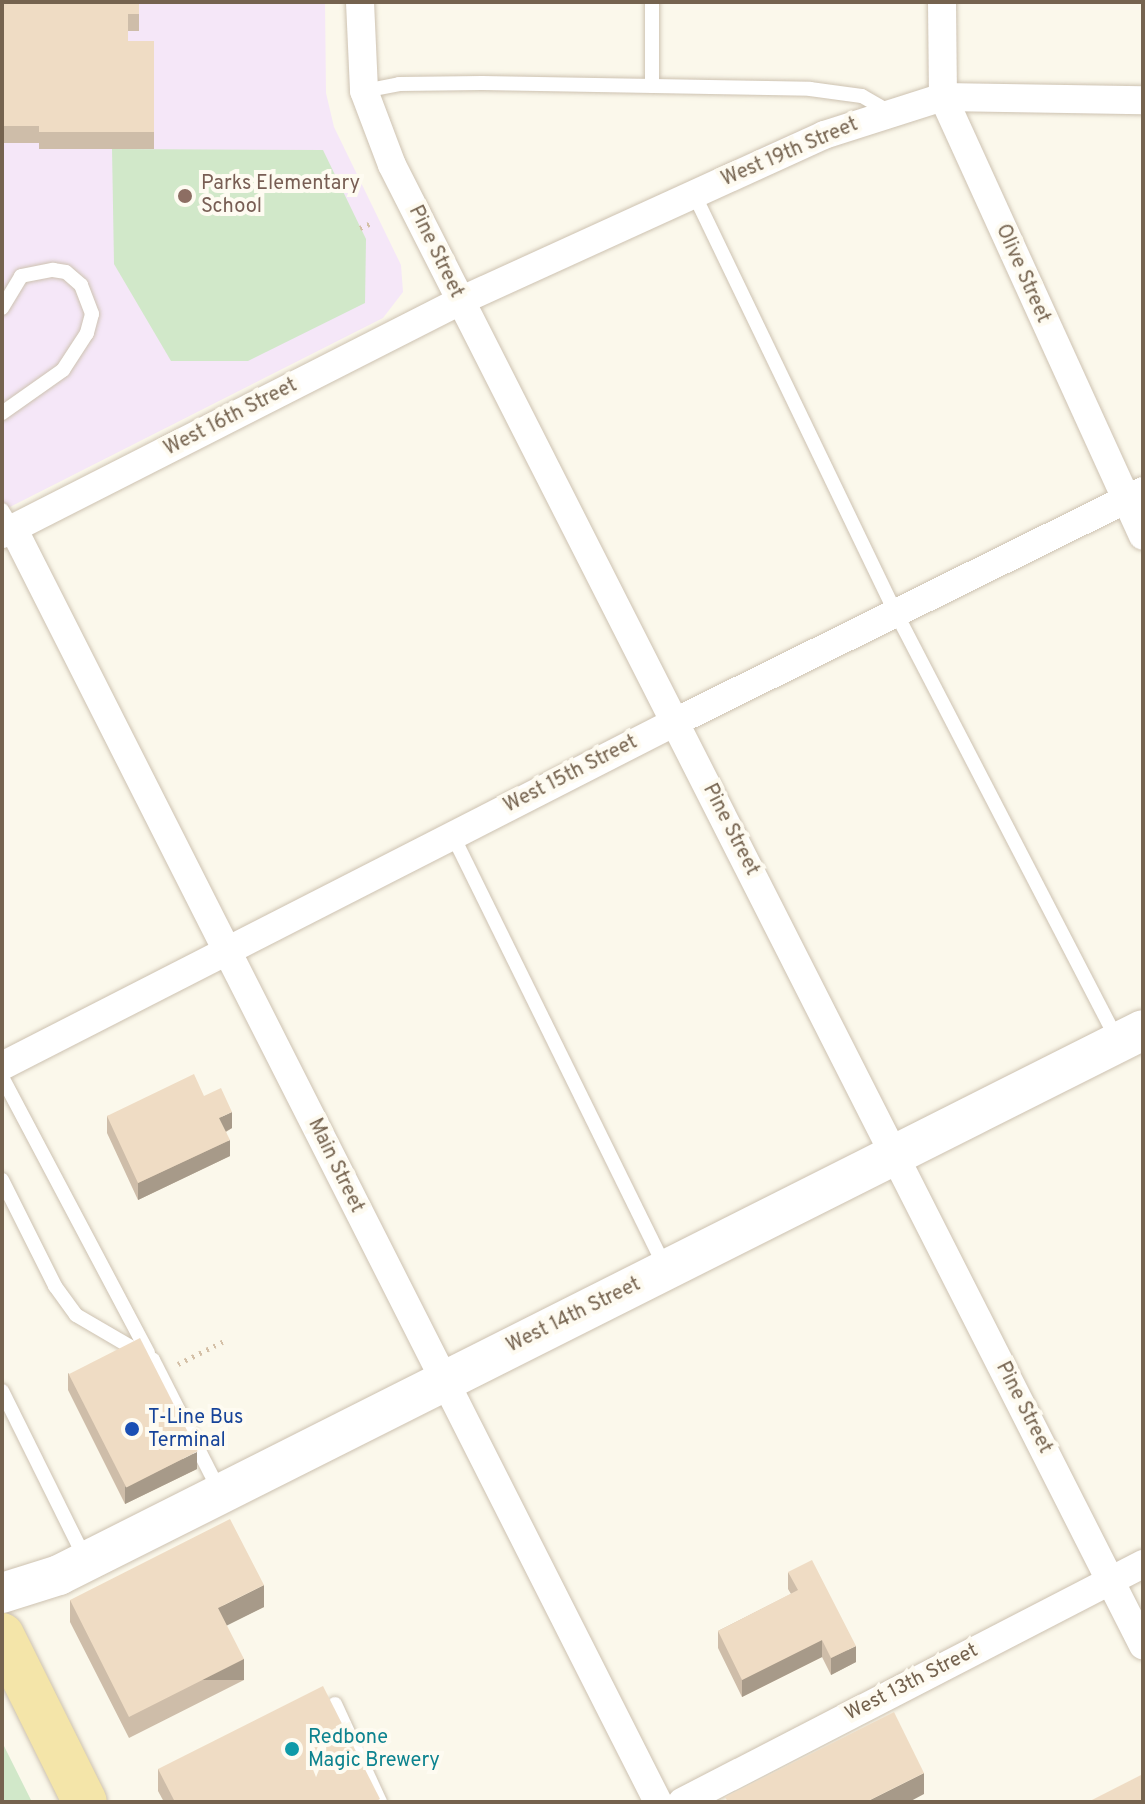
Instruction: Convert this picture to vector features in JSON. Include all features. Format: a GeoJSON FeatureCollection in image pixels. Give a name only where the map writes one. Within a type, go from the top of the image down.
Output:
{"type":"FeatureCollection","features":[{"type":"Feature","properties":{"kind":"main road"},"geometry":{"type":"LineString","coordinates":[[2,1635],[85,1802]]}},
{"type":"Feature","properties":{"kind":"street","name":"Pine Street"},"geometry":{"type":"LineString","coordinates":[[360,2],[364,91],[373,125],[1143,1645]]}},
{"type":"Feature","properties":{"kind":"street","name":"Olive Street"},"geometry":{"type":"LineString","coordinates":[[942,2],[943,97],[1134,496],[1143,536]]}},
{"type":"Feature","properties":{"kind":"street","name":"West 19th Street"},"geometry":{"type":"LineString","coordinates":[[460,301],[824,135],[943,97],[1143,100]]}},
{"type":"Feature","properties":{"kind":"street","name":"West 16th Street"},"geometry":{"type":"LineString","coordinates":[[6,524],[460,301]]}},
{"type":"Feature","properties":{"kind":"street","name":"West 15th Street"},"geometry":{"type":"LineString","coordinates":[[2,1066],[675,722],[1134,496]]}},
{"type":"Feature","properties":{"kind":"street","name":"Main Street"},"geometry":{"type":"LineString","coordinates":[[6,524],[229,952],[442,1382],[658,1802]]}},
{"type":"Feature","properties":{"kind":"street","name":"West 14th Street"},"geometry":{"type":"LineString","coordinates":[[2,1593],[86,1561],[1131,1036]]}},
{"type":"Feature","properties":{"kind":"street","name":"West 13th Street"},"geometry":{"type":"LineString","coordinates":[[682,1802],[1143,1564]]}},
{"type":"Feature","properties":{"kind":"lane"},"geometry":{"type":"LineString","coordinates":[[652,2],[652,86]]}},
{"type":"Feature","properties":{"kind":"lane"},"geometry":{"type":"LineString","coordinates":[[364,91],[399,84],[839,91],[892,113]]}},
{"type":"Feature","properties":{"kind":"lane"},"geometry":{"type":"LineString","coordinates":[[694,194],[896,613],[1131,1036]]}},
{"type":"Feature","properties":{"kind":"lane"},"geometry":{"type":"LineString","coordinates":[[2,308],[21,276],[53,270],[66,272],[81,285],[92,314],[87,333],[63,370],[2,413]]}},
{"type":"Feature","properties":{"kind":"lane"},"geometry":{"type":"LineString","coordinates":[[453,836],[667,1270]]}},
{"type":"Feature","properties":{"kind":"lane"},"geometry":{"type":"LineString","coordinates":[[2,1077],[221,1493]]}},
{"type":"Feature","properties":{"kind":"lane"},"geometry":{"type":"LineString","coordinates":[[2,1180],[55,1286],[76,1315],[90,1328],[148,1353]]}},
{"type":"Feature","properties":{"kind":"lane"},"geometry":{"type":"LineString","coordinates":[[2,1391],[86,1561]]}},
{"type":"Feature","properties":{"kind":"lane"},"geometry":{"type":"LineString","coordinates":[[335,1704],[380,1802]]}},
{"type":"Feature","properties":{"kind":"path"},"geometry":{"type":"LineString","coordinates":[[360,228],[371,223]]}},
{"type":"Feature","properties":{"kind":"path"},"geometry":{"type":"LineString","coordinates":[[160,1373],[224,1341]]}},
{"type":"Feature","properties":{"kind":"shaded area","name":"Parks Elementary School"},"geometry":{"type":"Polygon","coordinates":[[[2,2],[325,2],[326,93],[334,127],[401,265],[403,292],[383,318],[2,511],[2,2]]]}},
{"type":"Feature","properties":{"kind":"green space"},"geometry":{"type":"Polygon","coordinates":[[[112,149],[323,150],[366,239],[365,303],[248,361],[171,361],[114,264],[112,149]]]}},
{"type":"Feature","properties":{"kind":"green space"},"geometry":{"type":"Polygon","coordinates":[[[2,1742],[32,1802],[2,1802],[2,1742]]]}},
{"type":"Feature","properties":{"kind":"building","name":"Parks Elementary School"},"geometry":{"type":"Polygon","coordinates":[[[2,2],[139,2],[139,14],[128,14],[128,41],[154,41],[154,132],[39,132],[39,126],[2,126],[2,2]]]}},
{"type":"Feature","properties":{"kind":"building"},"geometry":{"type":"Polygon","coordinates":[[[194,1074],[204,1096],[221,1088],[232,1112],[219,1118],[230,1140],[138,1183],[107,1116],[194,1074]]]}},
{"type":"Feature","properties":{"kind":"building","name":"T-Line Bus Terminal"},"geometry":{"type":"Polygon","coordinates":[[[140,1338],[198,1451],[126,1487],[69,1374],[140,1338]]]}},
{"type":"Feature","properties":{"kind":"building"},"geometry":{"type":"Polygon","coordinates":[[[230,1519],[264,1585],[218,1608],[244,1659],[129,1717],[70,1600],[230,1519]]]}},
{"type":"Feature","properties":{"kind":"building"},"geometry":{"type":"Polygon","coordinates":[[[812,1560],[856,1646],[831,1658],[822,1640],[742,1680],[718,1631],[798,1590],[788,1572],[812,1560]]]}},
{"type":"Feature","properties":{"kind":"building","name":"Redbone Magic Brewery"},"geometry":{"type":"Polygon","coordinates":[[[323,1686],[380,1799],[375,1802],[175,1802],[158,1769],[323,1686]]]}},
{"type":"Feature","properties":{"kind":"building"},"geometry":{"type":"Polygon","coordinates":[[[894,1712],[924,1773],[866,1802],[728,1802],[725,1797],[894,1712]]]}},
{"type":"Feature","properties":{"kind":"building"},"geometry":{"type":"Polygon","coordinates":[[[1143,1774],[1143,1802],[1088,1802],[1143,1774]]]}},
{"type":"Feature","properties":{"kind":"place","name":"Parks Elementary School"},"geometry":{"type":"Point","coordinates":[185,196]}},
{"type":"Feature","properties":{"kind":"place","name":"T-Line Bus Terminal"},"geometry":{"type":"Point","coordinates":[132,1429]}},
{"type":"Feature","properties":{"kind":"place","name":"Redbone Magic Brewery"},"geometry":{"type":"Point","coordinates":[292,1749]}}]}
